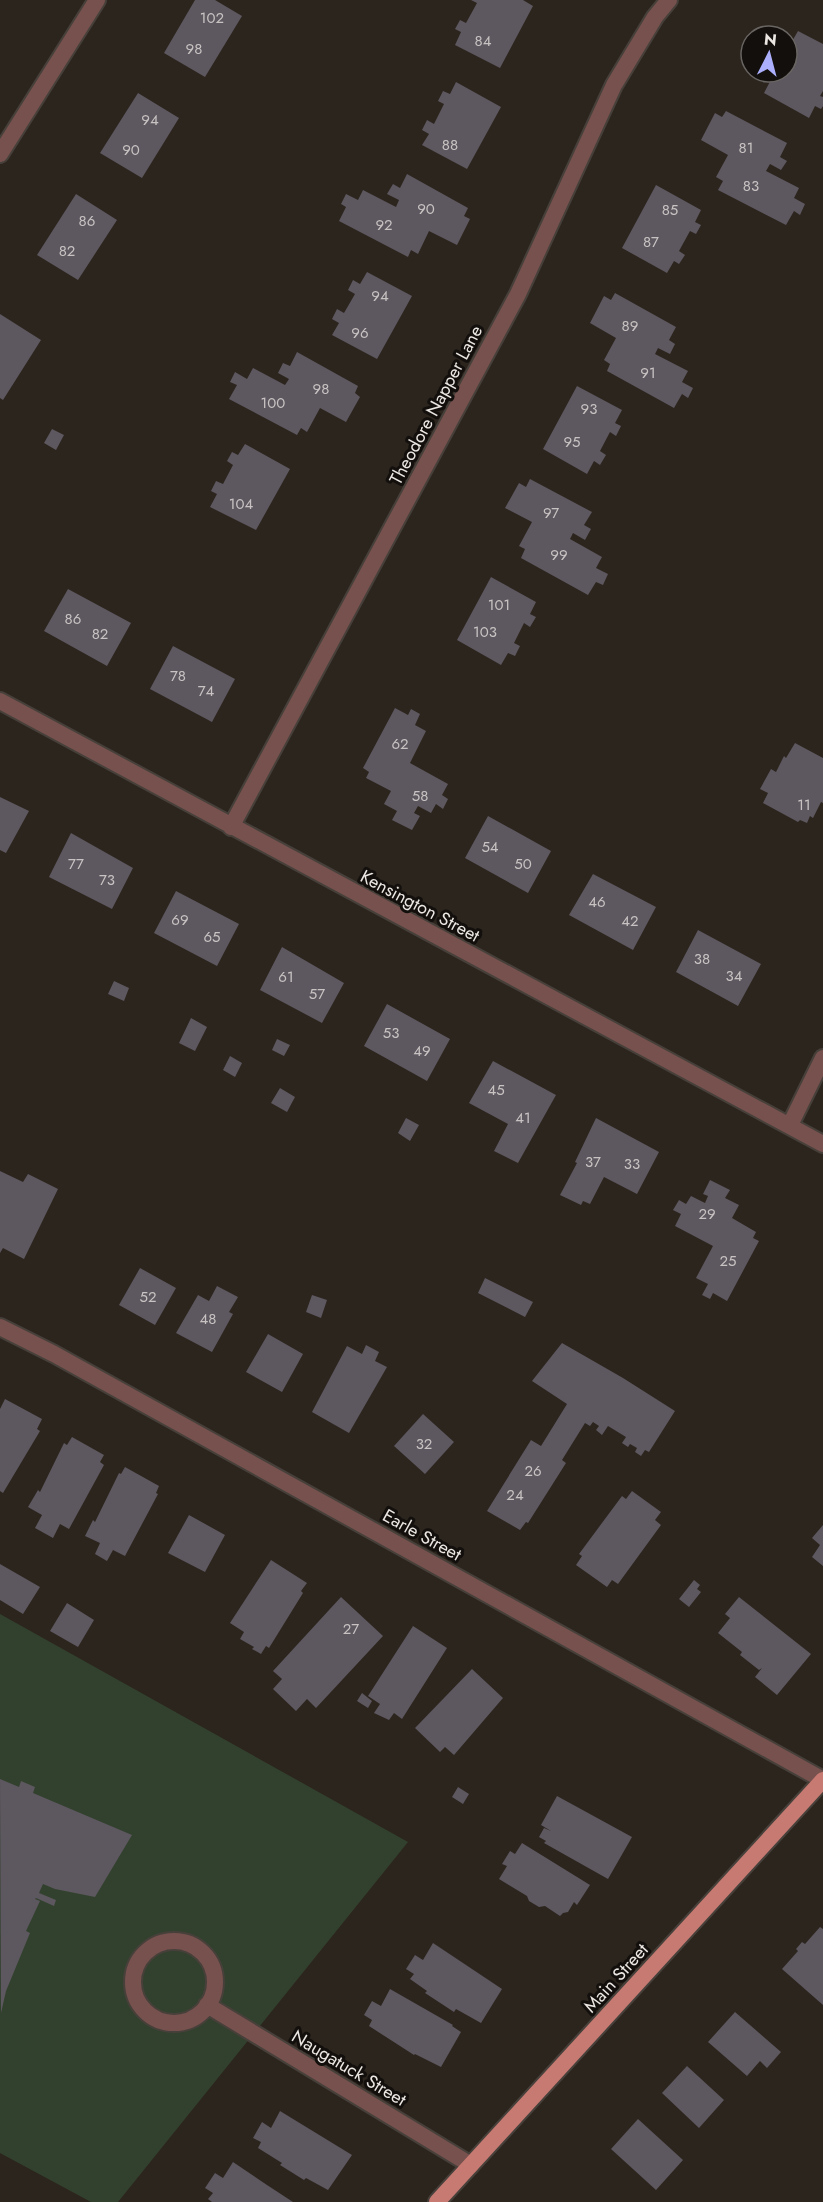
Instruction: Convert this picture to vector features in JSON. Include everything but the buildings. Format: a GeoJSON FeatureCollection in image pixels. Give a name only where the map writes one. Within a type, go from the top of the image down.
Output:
{"type":"FeatureCollection","features":[{"type":"Feature","properties":{"kind":"main road","name":"Main Street"},"geometry":{"type":"LineString","coordinates":[[437,2202],[823,1780]]}},
{"type":"Feature","properties":{"kind":"street"},"geometry":{"type":"LineString","coordinates":[[0,154],[97,0]]}},
{"type":"Feature","properties":{"kind":"street","name":"Theodore Napper Lane"},"geometry":{"type":"LineString","coordinates":[[231,827],[518,294],[614,85],[655,17],[669,0]]}},
{"type":"Feature","properties":{"kind":"street","name":"Kensington Street"},"geometry":{"type":"LineString","coordinates":[[0,701],[823,1144]]}},
{"type":"Feature","properties":{"kind":"street"},"geometry":{"type":"LineString","coordinates":[[790,1125],[823,1058]]}},
{"type":"Feature","properties":{"kind":"street","name":"Earle Street"},"geometry":{"type":"LineString","coordinates":[[0,1327],[75,1365],[823,1780]]}},
{"type":"Feature","properties":{"kind":"street"},"geometry":{"type":"LineString","coordinates":[[163,1942],[183,1942],[201,1951],[210,1962],[214,1975],[214,1988],[207,2005],[191,2020],[177,2023],[164,2022],[151,2017],[141,2007],[135,1996],[132,1982],[134,1969],[140,1957],[150,1948],[163,1942]]}},
{"type":"Feature","properties":{"kind":"street","name":"Naugatuck Street"},"geometry":{"type":"LineString","coordinates":[[207,2005],[471,2165]]}},
{"type":"Feature","properties":{"kind":"green space"},"geometry":{"type":"Polygon","coordinates":[[[0,1614],[408,1842],[118,2202],[91,2202],[0,2153],[0,1614]]]}}]}
